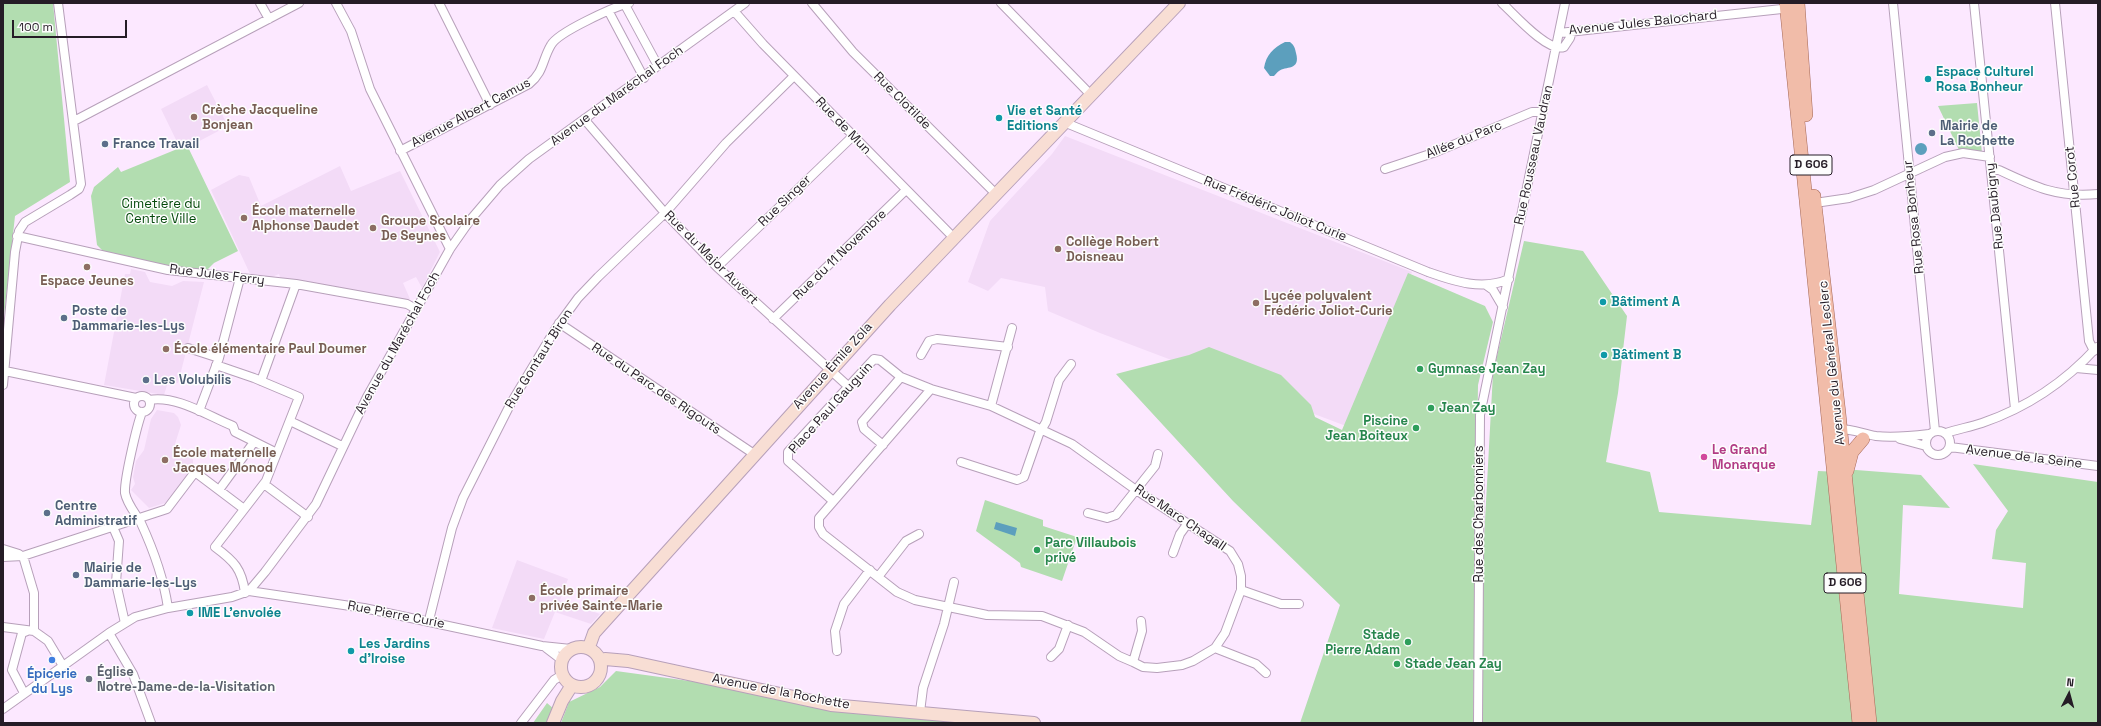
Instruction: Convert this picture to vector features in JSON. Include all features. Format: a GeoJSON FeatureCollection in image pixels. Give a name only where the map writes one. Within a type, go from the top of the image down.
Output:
{"type":"FeatureCollection","features":[{"type":"Feature","properties":{"kind":"main road","name":"Avenue Émile Zola"},"geometry":{"type":"LineString","coordinates":[[589,647],[594,633],[830,370],[996,194],[1066,123],[1178,3]]}},
{"type":"Feature","properties":{"kind":"main road","name":"Avenue du Général Leclerc"},"geometry":{"type":"LineString","coordinates":[[1792,5],[1815,203],[1859,723]]}},
{"type":"Feature","properties":{"kind":"main road","name":"Avenue du Général Leclerc"},"geometry":{"type":"LineString","coordinates":[[1792,5],[1834,433],[1844,481],[1870,723]]}},
{"type":"Feature","properties":{"kind":"main road"},"geometry":{"type":"LineString","coordinates":[[1844,481],[1849,459],[1869,437]]}},
{"type":"Feature","properties":{"kind":"main road"},"geometry":{"type":"LineString","coordinates":[[580,646],[589,647],[596,653],[601,661],[602,670],[594,682],[581,687],[572,685],[562,675],[562,660],[571,649],[580,646]]}},
{"type":"Feature","properties":{"kind":"main road","name":"Avenue de la Rochette"},"geometry":{"type":"LineString","coordinates":[[601,661],[605,659],[628,661],[831,705],[1034,723]]}},
{"type":"Feature","properties":{"kind":"main road"},"geometry":{"type":"LineString","coordinates":[[553,723],[562,701],[572,685]]}},
{"type":"Feature","properties":{"kind":"street"},"geometry":{"type":"LineString","coordinates":[[3,385],[17,236],[25,222],[70,195],[78,189],[81,184],[58,3]]}},
{"type":"Feature","properties":{"kind":"street"},"geometry":{"type":"LineString","coordinates":[[260,3],[269,19]]}},
{"type":"Feature","properties":{"kind":"street"},"geometry":{"type":"LineString","coordinates":[[74,121],[299,3]]}},
{"type":"Feature","properties":{"kind":"street"},"geometry":{"type":"LineString","coordinates":[[336,3],[351,31],[370,89],[450,249]]}},
{"type":"Feature","properties":{"kind":"street"},"geometry":{"type":"LineString","coordinates":[[439,3],[490,105]]}},
{"type":"Feature","properties":{"kind":"street"},"geometry":{"type":"LineString","coordinates":[[626,3],[658,66]]}},
{"type":"Feature","properties":{"kind":"street","name":"Avenue Albert Camus"},"geometry":{"type":"LineString","coordinates":[[400,151],[529,84],[537,78],[551,44],[560,35],[626,3]]}},
{"type":"Feature","properties":{"kind":"street","name":"Avenue du Maréchal Foch"},"geometry":{"type":"LineString","coordinates":[[247,592],[308,517],[316,504],[342,446],[416,309],[450,249],[471,219],[500,185],[529,159],[644,78],[658,66],[745,3]]}},
{"type":"Feature","properties":{"kind":"street","name":"Rue Clotilde"},"geometry":{"type":"LineString","coordinates":[[812,3],[853,52],[996,194]]}},
{"type":"Feature","properties":{"kind":"street"},"geometry":{"type":"LineString","coordinates":[[1001,3],[1091,96]]}},
{"type":"Feature","properties":{"kind":"street"},"geometry":{"type":"LineString","coordinates":[[1502,3],[1542,40],[1556,48],[1564,47],[1570,38],[1572,31]]}},
{"type":"Feature","properties":{"kind":"street","name":"Rue Rousseau Vaudran"},"geometry":{"type":"LineString","coordinates":[[1503,307],[1565,3]]}},
{"type":"Feature","properties":{"kind":"street","name":"Rue Rosa Bonheur"},"geometry":{"type":"LineString","coordinates":[[1893,3],[1910,173],[1932,432]]}},
{"type":"Feature","properties":{"kind":"street","name":"Rue Daubigny"},"geometry":{"type":"LineString","coordinates":[[1974,3],[2015,409]]}},
{"type":"Feature","properties":{"kind":"street","name":"Rue Corot"},"geometry":{"type":"LineString","coordinates":[[2055,3],[2089,341],[2096,349]]}},
{"type":"Feature","properties":{"kind":"street","name":"Avenue Jules Balochard"},"geometry":{"type":"LineString","coordinates":[[1559,32],[1792,5]]}},
{"type":"Feature","properties":{"kind":"street","name":"Rue de Mun"},"geometry":{"type":"LineString","coordinates":[[734,11],[794,76],[954,238]]}},
{"type":"Feature","properties":{"kind":"street"},"geometry":{"type":"LineString","coordinates":[[609,12],[644,78]]}},
{"type":"Feature","properties":{"kind":"street","name":"Rue Gontaut Biron"},"geometry":{"type":"LineString","coordinates":[[429,620],[452,528],[463,498],[511,403],[559,323],[578,298],[665,213],[726,143],[794,76]]}},
{"type":"Feature","properties":{"kind":"street","name":"Allée du Parc"},"geometry":{"type":"LineString","coordinates":[[1385,169],[1436,152],[1532,112],[1542,112]]}},
{"type":"Feature","properties":{"kind":"street","name":"Rue du Major Auvert"},"geometry":{"type":"LineString","coordinates":[[584,119],[665,213],[717,267],[849,387]]}},
{"type":"Feature","properties":{"kind":"street","name":"Rue Frédéric Joliot Curie"},"geometry":{"type":"LineString","coordinates":[[1066,123],[1428,272],[1462,283],[1486,285],[1499,284],[1509,279]]}},
{"type":"Feature","properties":{"kind":"street","name":"Rue Singer"},"geometry":{"type":"LineString","coordinates":[[717,267],[853,136]]}},
{"type":"Feature","properties":{"kind":"street"},"geometry":{"type":"LineString","coordinates":[[1815,203],[1849,198],[1874,190],[1945,157],[1963,153],[1990,157]]}},
{"type":"Feature","properties":{"kind":"street"},"geometry":{"type":"LineString","coordinates":[[1991,170],[1999,170],[2047,191],[2075,196],[2098,194]]}},
{"type":"Feature","properties":{"kind":"street","name":"Rue du 11 Novembre"},"geometry":{"type":"LineString","coordinates":[[773,319],[906,190]]}},
{"type":"Feature","properties":{"kind":"street","name":"Rue Jules Ferry"},"geometry":{"type":"LineString","coordinates":[[17,236],[168,270],[296,284],[401,302],[416,309]]}},
{"type":"Feature","properties":{"kind":"street"},"geometry":{"type":"LineString","coordinates":[[199,411],[218,362],[240,278]]}},
{"type":"Feature","properties":{"kind":"street"},"geometry":{"type":"LineString","coordinates":[[261,381],[296,284]]}},
{"type":"Feature","properties":{"kind":"street"},"geometry":{"type":"LineString","coordinates":[[1486,285],[1493,290],[1503,307]]}},
{"type":"Feature","properties":{"kind":"street","name":"Rue des Charbonniers"},"geometry":{"type":"LineString","coordinates":[[1478,723],[1480,415],[1503,307]]}},
{"type":"Feature","properties":{"kind":"street","name":"Rue du Parc des Rigouts"},"geometry":{"type":"LineString","coordinates":[[559,323],[754,454]]}},
{"type":"Feature","properties":{"kind":"street"},"geometry":{"type":"LineString","coordinates":[[991,406],[1012,328]]}},
{"type":"Feature","properties":{"kind":"street"},"geometry":{"type":"LineString","coordinates":[[921,355],[929,341],[937,339],[1008,346]]}},
{"type":"Feature","properties":{"kind":"street"},"geometry":{"type":"LineString","coordinates":[[3,709],[125,623],[148,612],[247,592],[239,569],[233,560],[216,547],[264,484],[299,397],[188,348]]}},
{"type":"Feature","properties":{"kind":"street"},"geometry":{"type":"LineString","coordinates":[[1834,433],[1869,437],[1894,437],[1932,432],[1946,433],[1981,423],[2015,409],[2047,391],[2076,368],[2096,349]]}},
{"type":"Feature","properties":{"kind":"street","name":"Place Paul Gauguin"},"geometry":{"type":"LineString","coordinates":[[833,501],[788,461],[788,452],[874,359],[880,360]]}},
{"type":"Feature","properties":{"kind":"street","name":"Rue Marc Chagall"},"geometry":{"type":"LineString","coordinates":[[880,360],[901,377],[931,389],[991,406],[1072,444],[1136,490],[1230,551],[1238,564],[1241,576],[1241,590],[1231,620],[1215,648],[1193,661],[1171,668],[1143,666],[1119,656],[1084,632],[1068,624],[1042,616],[988,615],[932,605],[915,600],[897,592],[820,531],[819,518],[931,389]]}},
{"type":"Feature","properties":{"kind":"street"},"geometry":{"type":"LineString","coordinates":[[960,462],[1021,480],[1024,477],[1046,422],[1059,380],[1071,364]]}},
{"type":"Feature","properties":{"kind":"street"},"geometry":{"type":"LineString","coordinates":[[2076,368],[2098,370]]}},
{"type":"Feature","properties":{"kind":"street"},"geometry":{"type":"LineString","coordinates":[[5,371],[136,398],[143,396],[149,400],[157,398],[173,401],[233,426],[235,432],[278,452]]}},
{"type":"Feature","properties":{"kind":"street"},"geometry":{"type":"LineString","coordinates":[[883,445],[864,429],[862,422],[901,377]]}},
{"type":"Feature","properties":{"kind":"street"},"geometry":{"type":"LineString","coordinates":[[136,398],[134,403],[135,408],[142,412]]}},
{"type":"Feature","properties":{"kind":"street"},"geometry":{"type":"LineString","coordinates":[[149,400],[148,408],[142,412],[128,468],[125,493],[138,518],[164,588],[168,608]]}},
{"type":"Feature","properties":{"kind":"street"},"geometry":{"type":"LineString","coordinates":[[290,421],[342,446]]}},
{"type":"Feature","properties":{"kind":"street"},"geometry":{"type":"LineString","coordinates":[[1834,433],[1846,429],[1869,437]]}},
{"type":"Feature","properties":{"kind":"street"},"geometry":{"type":"LineString","coordinates":[[1932,432],[1926,440],[1926,446],[1931,453],[1938,455],[1944,453],[1950,447],[1950,440],[1946,433]]}},
{"type":"Feature","properties":{"kind":"street"},"geometry":{"type":"LineString","coordinates":[[1894,437],[1926,446]]}},
{"type":"Feature","properties":{"kind":"street"},"geometry":{"type":"LineString","coordinates":[[219,490],[254,442]]}},
{"type":"Feature","properties":{"kind":"street","name":"Avenue de la Seine"},"geometry":{"type":"LineString","coordinates":[[1950,447],[2098,466]]}},
{"type":"Feature","properties":{"kind":"street"},"geometry":{"type":"LineString","coordinates":[[1088,513],[1111,517],[1116,514],[1155,466],[1158,454]]}},
{"type":"Feature","properties":{"kind":"street"},"geometry":{"type":"LineString","coordinates":[[3,556],[23,556],[167,509],[195,472],[244,509]]}},
{"type":"Feature","properties":{"kind":"street"},"geometry":{"type":"LineString","coordinates":[[264,484],[308,517]]}},
{"type":"Feature","properties":{"kind":"street"},"geometry":{"type":"LineString","coordinates":[[1173,553],[1180,534],[1188,523]]}},
{"type":"Feature","properties":{"kind":"street"},"geometry":{"type":"LineString","coordinates":[[113,527],[119,541],[116,583],[125,623]]}},
{"type":"Feature","properties":{"kind":"street"},"geometry":{"type":"LineString","coordinates":[[878,577],[906,541],[919,534]]}},
{"type":"Feature","properties":{"kind":"street"},"geometry":{"type":"LineString","coordinates":[[3,549],[23,556]]}},
{"type":"Feature","properties":{"kind":"street"},"geometry":{"type":"LineString","coordinates":[[23,556],[32,587],[35,611],[30,631]]}},
{"type":"Feature","properties":{"kind":"street"},"geometry":{"type":"LineString","coordinates":[[837,651],[835,631],[844,604],[870,570]]}},
{"type":"Feature","properties":{"kind":"street"},"geometry":{"type":"LineString","coordinates":[[920,712],[923,688],[948,607],[954,582]]}},
{"type":"Feature","properties":{"kind":"street"},"geometry":{"type":"LineString","coordinates":[[1241,590],[1281,604],[1299,604]]}},
{"type":"Feature","properties":{"kind":"street","name":"Rue Pierre Curie"},"geometry":{"type":"LineString","coordinates":[[247,592],[364,608],[429,620],[542,646],[571,649]]}},
{"type":"Feature","properties":{"kind":"street"},"geometry":{"type":"LineString","coordinates":[[1133,662],[1142,631],[1141,621]]}},
{"type":"Feature","properties":{"kind":"street"},"geometry":{"type":"LineString","coordinates":[[1051,657],[1059,649],[1068,624]]}},
{"type":"Feature","properties":{"kind":"street"},"geometry":{"type":"LineString","coordinates":[[3,627],[30,631],[48,641],[63,666]]}},
{"type":"Feature","properties":{"kind":"street"},"geometry":{"type":"LineString","coordinates":[[24,693],[12,670],[22,633],[30,631]]}},
{"type":"Feature","properties":{"kind":"street"},"geometry":{"type":"LineString","coordinates":[[109,633],[133,674],[151,723]]}},
{"type":"Feature","properties":{"kind":"street","name":"Rue Pierre Curie"},"geometry":{"type":"LineString","coordinates":[[542,646],[562,660]]}},
{"type":"Feature","properties":{"kind":"street"},"geometry":{"type":"LineString","coordinates":[[1215,648],[1256,664],[1266,673]]}},
{"type":"Feature","properties":{"kind":"street"},"geometry":{"type":"LineString","coordinates":[[521,723],[554,680],[562,675]]}},
{"type":"Feature","properties":{"kind":"shaded area","name":"Crèche Jacqueline Bonjean"},"geometry":{"type":"Polygon","coordinates":[[[207,85],[228,126],[188,147],[186,145],[180,148],[161,109],[207,85]]]}},
{"type":"Feature","properties":{"kind":"shaded area","name":"Lycée polyvalent Frédéric Joliot-Curie"},"geometry":{"type":"Polygon","coordinates":[[[1065,136],[1412,272],[1346,426],[1100,333],[1048,311],[1045,287],[1001,278],[988,291],[968,282],[990,221],[1052,154],[1065,136]]]}},
{"type":"Feature","properties":{"kind":"shaded area","name":"Groupe Scolaire De Seynes"},"geometry":{"type":"Polygon","coordinates":[[[340,166],[351,191],[400,171],[440,252],[422,288],[416,277],[403,283],[410,299],[406,301],[281,280],[279,274],[272,277],[251,276],[211,190],[239,175],[249,177],[261,206],[340,166]]]}},
{"type":"Feature","properties":{"kind":"shaded area"},"geometry":{"type":"Polygon","coordinates":[[[131,269],[145,272],[150,282],[172,286],[183,281],[204,282],[178,383],[168,382],[164,395],[104,385],[125,274],[130,274],[131,269]]]}},
{"type":"Feature","properties":{"kind":"shaded area","name":"École maternelle Jacques Monod"},"geometry":{"type":"Polygon","coordinates":[[[157,410],[174,413],[178,417],[181,425],[175,444],[193,459],[193,466],[181,485],[165,503],[149,508],[131,490],[135,484],[133,477],[136,461],[144,450],[151,419],[157,410]]]}},
{"type":"Feature","properties":{"kind":"shaded area","name":"École primaire privée Sainte-Marie"},"geometry":{"type":"Polygon","coordinates":[[[517,560],[568,579],[560,600],[600,614],[591,624],[555,612],[544,639],[492,628],[517,560]]]}},
{"type":"Feature","properties":{"kind":"green space"},"geometry":{"type":"Polygon","coordinates":[[[3,3],[53,3],[70,182],[15,216],[3,325],[3,3]]]}},
{"type":"Feature","properties":{"kind":"green space"},"geometry":{"type":"Polygon","coordinates":[[[1977,103],[1982,153],[1959,150],[1938,106],[1977,103]]]}},
{"type":"Feature","properties":{"kind":"green space","name":"Cimetière du Centre Ville"},"geometry":{"type":"Polygon","coordinates":[[[187,145],[238,251],[214,263],[206,271],[167,267],[104,252],[97,245],[91,196],[94,187],[118,167],[121,172],[187,145]]]}},
{"type":"Feature","properties":{"kind":"green space"},"geometry":{"type":"Polygon","coordinates":[[[1524,241],[1583,251],[1627,316],[1618,393],[1606,462],[1650,472],[1659,512],[1811,525],[1818,471],[1839,472],[1856,470],[1921,475],[1950,508],[1903,505],[1899,594],[2023,608],[2026,563],[1992,559],[1996,530],[2008,511],[1973,464],[2098,482],[2098,723],[1474,723],[1493,373],[1524,241]]]}},
{"type":"Feature","properties":{"kind":"green space"},"geometry":{"type":"Polygon","coordinates":[[[1408,273],[1485,306],[1493,322],[1478,385],[1473,723],[1300,723],[1340,605],[1233,501],[1116,374],[1189,355],[1209,347],[1281,375],[1311,405],[1315,417],[1342,430],[1408,273]]]}},
{"type":"Feature","properties":{"kind":"green space","name":"Parc Villaubois privé"},"geometry":{"type":"Polygon","coordinates":[[[985,500],[1043,520],[1043,526],[1077,537],[1062,581],[1021,567],[1020,563],[976,531],[985,500]]]}},
{"type":"Feature","properties":{"kind":"green space"},"geometry":{"type":"Polygon","coordinates":[[[616,671],[997,723],[561,723],[569,702],[600,687],[616,671]]]}},
{"type":"Feature","properties":{"kind":"green space"},"geometry":{"type":"Polygon","coordinates":[[[547,703],[554,709],[548,723],[533,723],[547,703]]]}},
{"type":"Feature","properties":{"kind":"water"},"geometry":{"type":"Polygon","coordinates":[[[1285,42],[1290,42],[1294,47],[1297,59],[1296,63],[1292,67],[1278,71],[1274,76],[1270,76],[1264,68],[1266,59],[1274,49],[1285,42]]]}},
{"type":"Feature","properties":{"kind":"water"},"geometry":{"type":"Polygon","coordinates":[[[1919,143],[1923,143],[1927,149],[1923,155],[1919,155],[1915,151],[1915,147],[1919,143]]]}},
{"type":"Feature","properties":{"kind":"water"},"geometry":{"type":"Polygon","coordinates":[[[996,522],[1017,528],[1015,536],[994,529],[996,522]]]}},
{"type":"Feature","properties":{"kind":"place","name":"Espace Culturel Rosa Bonheur"},"geometry":{"type":"Point","coordinates":[1928,79]}},
{"type":"Feature","properties":{"kind":"place","name":"Crèche Jacqueline Bonjean"},"geometry":{"type":"Point","coordinates":[194,117]}},
{"type":"Feature","properties":{"kind":"place","name":"Vie et Santé Editions"},"geometry":{"type":"Point","coordinates":[999,118]}},
{"type":"Feature","properties":{"kind":"place","name":"Mairie de La Rochette"},"geometry":{"type":"Point","coordinates":[1932,133]}},
{"type":"Feature","properties":{"kind":"place","name":"France Travail"},"geometry":{"type":"Point","coordinates":[105,144]}},
{"type":"Feature","properties":{"kind":"place","name":"École maternelle Alphonse Daudet"},"geometry":{"type":"Point","coordinates":[244,218]}},
{"type":"Feature","properties":{"kind":"place","name":"Groupe Scolaire De Seynes"},"geometry":{"type":"Point","coordinates":[373,228]}},
{"type":"Feature","properties":{"kind":"place","name":"Collège Robert Doisneau"},"geometry":{"type":"Point","coordinates":[1058,249]}},
{"type":"Feature","properties":{"kind":"place","name":"Espace Jeunes"},"geometry":{"type":"Point","coordinates":[87,267]}},
{"type":"Feature","properties":{"kind":"place","name":"Bâtiment A"},"geometry":{"type":"Point","coordinates":[1603,302]}},
{"type":"Feature","properties":{"kind":"place","name":"Lycée polyvalent Frédéric Joliot-Curie"},"geometry":{"type":"Point","coordinates":[1256,303]}},
{"type":"Feature","properties":{"kind":"place","name":"Poste de Dammarie-les-Lys"},"geometry":{"type":"Point","coordinates":[64,318]}},
{"type":"Feature","properties":{"kind":"place","name":"École élémentaire Paul Doumer"},"geometry":{"type":"Point","coordinates":[166,349]}},
{"type":"Feature","properties":{"kind":"place","name":"Bâtiment B"},"geometry":{"type":"Point","coordinates":[1604,355]}},
{"type":"Feature","properties":{"kind":"place","name":"Gymnase Jean Zay"},"geometry":{"type":"Point","coordinates":[1420,369]}},
{"type":"Feature","properties":{"kind":"place","name":"Les Volubilis"},"geometry":{"type":"Point","coordinates":[146,380]}},
{"type":"Feature","properties":{"kind":"place","name":"Jean Zay"},"geometry":{"type":"Point","coordinates":[1431,408]}},
{"type":"Feature","properties":{"kind":"place","name":"Piscine Jean Boiteux"},"geometry":{"type":"Point","coordinates":[1416,428]}},
{"type":"Feature","properties":{"kind":"place","name":"Le Grand Monarque"},"geometry":{"type":"Point","coordinates":[1704,457]}},
{"type":"Feature","properties":{"kind":"place","name":"École maternelle Jacques Monod"},"geometry":{"type":"Point","coordinates":[165,460]}},
{"type":"Feature","properties":{"kind":"place","name":"Centre Administratif"},"geometry":{"type":"Point","coordinates":[47,513]}},
{"type":"Feature","properties":{"kind":"place","name":"Parc Villaubois privé"},"geometry":{"type":"Point","coordinates":[1037,550]}},
{"type":"Feature","properties":{"kind":"place","name":"Mairie de Dammarie-les-Lys"},"geometry":{"type":"Point","coordinates":[76,575]}},
{"type":"Feature","properties":{"kind":"place","name":"École primaire privée Sainte-Marie"},"geometry":{"type":"Point","coordinates":[532,598]}},
{"type":"Feature","properties":{"kind":"place","name":"IME L'envolée"},"geometry":{"type":"Point","coordinates":[190,613]}},
{"type":"Feature","properties":{"kind":"place","name":"Stade Pierre Adam"},"geometry":{"type":"Point","coordinates":[1408,642]}},
{"type":"Feature","properties":{"kind":"place","name":"Les Jardins d'Iroise"},"geometry":{"type":"Point","coordinates":[351,651]}},
{"type":"Feature","properties":{"kind":"place","name":"Épicerie du Lys"},"geometry":{"type":"Point","coordinates":[52,660]}},
{"type":"Feature","properties":{"kind":"place","name":"Stade Jean Zay"},"geometry":{"type":"Point","coordinates":[1397,664]}},
{"type":"Feature","properties":{"kind":"place","name":"Église Notre-Dame-de-la-Visitation"},"geometry":{"type":"Point","coordinates":[89,679]}}]}
